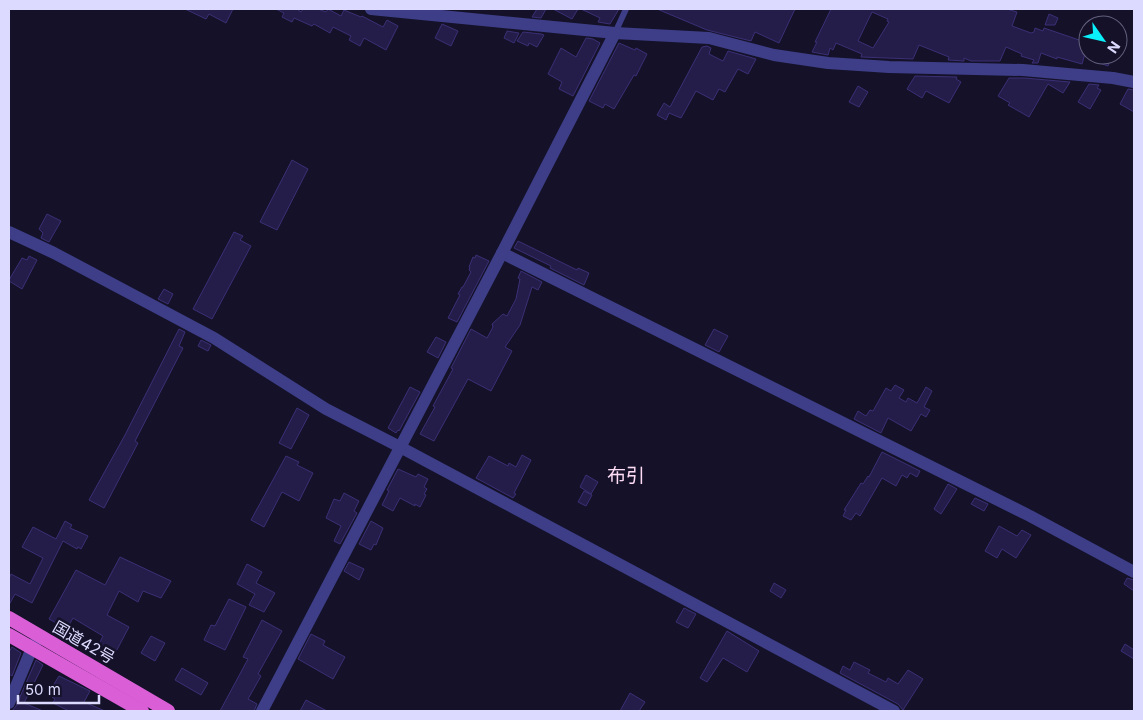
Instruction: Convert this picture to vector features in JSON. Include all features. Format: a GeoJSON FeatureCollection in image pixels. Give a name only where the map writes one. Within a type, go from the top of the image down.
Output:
{"type":"FeatureCollection","features":[{"type":"Feature","properties":{"kind":"highway","name":"国道42号"},"geometry":{"type":"LineString","coordinates":[[9,618],[35,642],[142,711]]}},
{"type":"Feature","properties":{"kind":"highway","name":"国道42号"},"geometry":{"type":"LineString","coordinates":[[9,634],[35,642],[168,711]]}},
{"type":"Feature","properties":{"kind":"street"},"geometry":{"type":"LineString","coordinates":[[371,9],[615,33],[709,38],[774,55],[828,63],[890,67],[1023,70],[1113,78],[1134,82]]}},
{"type":"Feature","properties":{"kind":"street"},"geometry":{"type":"LineString","coordinates":[[262,711],[615,33]]}},
{"type":"Feature","properties":{"kind":"street"},"geometry":{"type":"LineString","coordinates":[[9,232],[54,253],[214,338],[326,409],[894,711]]}},
{"type":"Feature","properties":{"kind":"street"},"geometry":{"type":"LineString","coordinates":[[502,253],[1021,512],[1134,572]]}},
{"type":"Feature","properties":{"kind":"street"},"geometry":{"type":"LineString","coordinates":[[9,703],[35,642]]}},
{"type":"Feature","properties":{"kind":"lane"},"geometry":{"type":"LineString","coordinates":[[615,33],[626,9]]}},
{"type":"Feature","properties":{"kind":"building"},"geometry":{"type":"Polygon","coordinates":[[[185,9],[233,9],[226,23],[209,14],[206,19],[185,9]]]}},
{"type":"Feature","properties":{"kind":"building"},"geometry":{"type":"Polygon","coordinates":[[[276,9],[299,9],[301,12],[303,9],[318,9],[326,12],[328,9],[341,16],[344,10],[362,16],[383,27],[387,20],[398,26],[386,50],[364,38],[360,46],[349,40],[351,36],[333,27],[330,33],[314,24],[312,26],[294,18],[292,22],[282,17],[284,13],[276,9]]]}},
{"type":"Feature","properties":{"kind":"building"},"geometry":{"type":"Polygon","coordinates":[[[537,9],[546,9],[541,18],[532,17],[537,9]]]}},
{"type":"Feature","properties":{"kind":"building"},"geometry":{"type":"Polygon","coordinates":[[[553,9],[578,9],[572,19],[553,9]]]}},
{"type":"Feature","properties":{"kind":"building"},"geometry":{"type":"Polygon","coordinates":[[[581,9],[619,9],[610,24],[598,22],[600,18],[581,9]]]}},
{"type":"Feature","properties":{"kind":"building"},"geometry":{"type":"Polygon","coordinates":[[[657,9],[795,9],[779,43],[755,32],[751,41],[707,30],[657,9]]]}},
{"type":"Feature","properties":{"kind":"building"},"geometry":{"type":"Polygon","coordinates":[[[831,9],[1007,9],[1017,12],[1012,26],[1031,33],[1034,32],[1035,28],[1043,31],[1044,28],[1078,40],[1078,63],[1057,57],[1057,59],[1041,53],[1038,63],[1032,63],[1034,60],[1021,56],[1022,54],[1006,47],[1000,61],[971,61],[964,58],[964,61],[948,60],[949,57],[919,45],[913,59],[861,57],[862,54],[836,43],[833,50],[830,48],[828,55],[812,52],[817,42],[815,42],[831,9]],[[872,12],[858,41],[873,48],[889,22],[887,21],[888,19],[872,12]]]}},
{"type":"Feature","properties":{"kind":"building"},"geometry":{"type":"Polygon","coordinates":[[[1049,14],[1058,18],[1055,25],[1045,25],[1049,14]]]}},
{"type":"Feature","properties":{"kind":"building"},"geometry":{"type":"Polygon","coordinates":[[[442,24],[458,31],[451,46],[435,38],[442,24]]]}},
{"type":"Feature","properties":{"kind":"building"},"geometry":{"type":"Polygon","coordinates":[[[507,31],[519,33],[514,43],[504,38],[507,31]]]}},
{"type":"Feature","properties":{"kind":"building"},"geometry":{"type":"Polygon","coordinates":[[[523,32],[544,35],[537,47],[529,43],[528,46],[517,41],[523,32]]]}},
{"type":"Feature","properties":{"kind":"building"},"geometry":{"type":"Polygon","coordinates":[[[586,38],[600,43],[573,96],[559,89],[562,82],[548,74],[561,48],[576,57],[586,38]]]}},
{"type":"Feature","properties":{"kind":"building"},"geometry":{"type":"Polygon","coordinates":[[[619,43],[635,50],[636,48],[647,54],[636,76],[634,75],[614,109],[605,104],[603,108],[589,101],[619,43]]]}},
{"type":"Feature","properties":{"kind":"building"},"geometry":{"type":"Polygon","coordinates":[[[707,46],[711,48],[709,54],[723,61],[728,51],[756,59],[748,74],[738,69],[725,92],[719,89],[713,100],[696,91],[681,118],[669,113],[666,120],[657,115],[664,103],[670,107],[702,47],[707,46]]]}},
{"type":"Feature","properties":{"kind":"building"},"geometry":{"type":"Polygon","coordinates":[[[915,76],[957,77],[956,79],[961,82],[949,103],[926,91],[922,98],[907,89],[915,76]]]}},
{"type":"Feature","properties":{"kind":"building"},"geometry":{"type":"Polygon","coordinates":[[[1009,78],[1070,82],[1063,93],[1048,84],[1029,117],[1008,105],[1010,103],[998,96],[1009,78]]]}},
{"type":"Feature","properties":{"kind":"building"},"geometry":{"type":"Polygon","coordinates":[[[1089,84],[1099,85],[1097,88],[1101,90],[1090,109],[1078,102],[1089,84]]]}},
{"type":"Feature","properties":{"kind":"building"},"geometry":{"type":"Polygon","coordinates":[[[858,86],[868,92],[859,107],[849,102],[858,86]]]}},
{"type":"Feature","properties":{"kind":"building"},"geometry":{"type":"Polygon","coordinates":[[[1128,89],[1134,90],[1134,112],[1120,104],[1128,89]]]}},
{"type":"Feature","properties":{"kind":"building"},"geometry":{"type":"Polygon","coordinates":[[[292,160],[308,169],[277,230],[260,222],[292,160]]]}},
{"type":"Feature","properties":{"kind":"building"},"geometry":{"type":"Polygon","coordinates":[[[47,214],[61,221],[49,242],[41,238],[43,233],[39,229],[47,214]]]}},
{"type":"Feature","properties":{"kind":"building"},"geometry":{"type":"Polygon","coordinates":[[[234,232],[243,236],[240,240],[251,246],[212,319],[193,309],[234,232]]]}},
{"type":"Feature","properties":{"kind":"building"},"geometry":{"type":"Polygon","coordinates":[[[518,241],[577,270],[578,268],[589,273],[584,285],[514,248],[518,241]]]}},
{"type":"Feature","properties":{"kind":"building"},"geometry":{"type":"Polygon","coordinates":[[[476,255],[489,261],[457,322],[448,318],[460,295],[458,294],[471,272],[469,267],[473,257],[475,258],[476,255]]]}},
{"type":"Feature","properties":{"kind":"building"},"geometry":{"type":"Polygon","coordinates":[[[29,256],[37,260],[22,289],[9,280],[22,258],[27,260],[29,256]]]}},
{"type":"Feature","properties":{"kind":"building"},"geometry":{"type":"Polygon","coordinates":[[[521,271],[542,282],[538,290],[532,287],[520,325],[505,347],[512,351],[491,391],[468,379],[434,441],[420,434],[435,407],[433,406],[453,369],[451,368],[471,329],[487,338],[493,327],[492,324],[503,314],[507,316],[516,299],[520,279],[518,278],[521,271]]]}},
{"type":"Feature","properties":{"kind":"building"},"geometry":{"type":"Polygon","coordinates":[[[164,289],[173,294],[168,304],[158,299],[164,289]]]}},
{"type":"Feature","properties":{"kind":"building"},"geometry":{"type":"Polygon","coordinates":[[[179,329],[185,332],[179,346],[183,348],[135,441],[138,443],[104,508],[89,500],[125,435],[179,329]]]}},
{"type":"Feature","properties":{"kind":"building"},"geometry":{"type":"Polygon","coordinates":[[[714,329],[728,336],[719,352],[705,345],[714,329]]]}},
{"type":"Feature","properties":{"kind":"building"},"geometry":{"type":"Polygon","coordinates":[[[436,337],[446,342],[438,358],[427,352],[436,337]]]}},
{"type":"Feature","properties":{"kind":"building"},"geometry":{"type":"Polygon","coordinates":[[[201,340],[211,345],[208,351],[198,346],[201,340]]]}},
{"type":"Feature","properties":{"kind":"building"},"geometry":{"type":"Polygon","coordinates":[[[895,385],[904,390],[899,398],[906,402],[908,398],[917,403],[926,387],[932,391],[924,407],[930,410],[926,417],[921,414],[911,431],[888,418],[881,433],[854,419],[858,411],[866,416],[870,410],[873,411],[886,388],[891,391],[895,385]]]}},
{"type":"Feature","properties":{"kind":"building"},"geometry":{"type":"Polygon","coordinates":[[[410,387],[420,392],[399,431],[396,433],[388,428],[410,387]]]}},
{"type":"Feature","properties":{"kind":"building"},"geometry":{"type":"Polygon","coordinates":[[[297,408],[309,415],[291,449],[279,443],[297,408]]]}},
{"type":"Feature","properties":{"kind":"building"},"geometry":{"type":"Polygon","coordinates":[[[882,452],[920,471],[917,477],[910,473],[907,478],[902,475],[896,486],[882,478],[860,516],[856,513],[851,520],[843,516],[846,510],[844,510],[861,483],[863,484],[869,477],[882,452]]]}},
{"type":"Feature","properties":{"kind":"building"},"geometry":{"type":"Polygon","coordinates":[[[522,455],[531,460],[513,498],[476,478],[489,456],[508,466],[509,463],[516,467],[522,455]]]}},
{"type":"Feature","properties":{"kind":"building"},"geometry":{"type":"Polygon","coordinates":[[[286,456],[299,462],[297,465],[313,473],[299,501],[282,492],[264,527],[251,520],[286,456]]]}},
{"type":"Feature","properties":{"kind":"building"},"geometry":{"type":"Polygon","coordinates":[[[398,469],[416,477],[418,474],[428,479],[424,487],[427,489],[424,494],[426,495],[420,507],[400,498],[393,511],[382,505],[389,491],[387,490],[398,469]]]}},
{"type":"Feature","properties":{"kind":"building"},"geometry":{"type":"Polygon","coordinates":[[[586,475],[598,482],[591,494],[580,487],[586,475]]]}},
{"type":"Feature","properties":{"kind":"building"},"geometry":{"type":"Polygon","coordinates":[[[948,484],[957,489],[941,514],[934,509],[948,484]]]}},
{"type":"Feature","properties":{"kind":"building"},"geometry":{"type":"Polygon","coordinates":[[[584,491],[592,495],[586,506],[578,502],[584,491]]]}},
{"type":"Feature","properties":{"kind":"building"},"geometry":{"type":"Polygon","coordinates":[[[344,493],[359,501],[354,511],[357,513],[340,544],[334,541],[341,526],[326,518],[334,499],[340,501],[344,493]]]}},
{"type":"Feature","properties":{"kind":"building"},"geometry":{"type":"Polygon","coordinates":[[[975,498],[988,504],[984,511],[971,504],[975,498]]]}},
{"type":"Feature","properties":{"kind":"building"},"geometry":{"type":"Polygon","coordinates":[[[65,521],[72,525],[70,528],[88,536],[81,549],[78,547],[77,549],[63,541],[32,603],[15,594],[9,605],[9,579],[11,574],[30,584],[43,558],[22,547],[33,527],[56,539],[65,521]]]}},
{"type":"Feature","properties":{"kind":"building"},"geometry":{"type":"Polygon","coordinates":[[[371,521],[383,528],[376,545],[374,544],[371,550],[359,544],[371,521]]]}},
{"type":"Feature","properties":{"kind":"building"},"geometry":{"type":"Polygon","coordinates":[[[999,526],[1017,536],[1022,530],[1031,535],[1016,558],[1002,549],[997,558],[985,551],[999,526]]]}},
{"type":"Feature","properties":{"kind":"building"},"geometry":{"type":"Polygon","coordinates":[[[120,557],[171,581],[161,598],[143,591],[138,602],[119,591],[107,615],[129,627],[111,661],[95,652],[103,636],[73,618],[67,629],[49,619],[76,570],[105,585],[120,557]]]}},
{"type":"Feature","properties":{"kind":"building"},"geometry":{"type":"Polygon","coordinates":[[[349,562],[364,569],[359,580],[344,571],[349,562]]]}},
{"type":"Feature","properties":{"kind":"building"},"geometry":{"type":"Polygon","coordinates":[[[247,564],[262,572],[256,583],[275,593],[264,612],[249,605],[255,594],[237,584],[247,564]]]}},
{"type":"Feature","properties":{"kind":"building"},"geometry":{"type":"Polygon","coordinates":[[[1127,578],[1134,580],[1134,591],[1124,584],[1127,578]]]}},
{"type":"Feature","properties":{"kind":"building"},"geometry":{"type":"Polygon","coordinates":[[[774,583],[786,590],[781,598],[770,591],[774,583]]]}},
{"type":"Feature","properties":{"kind":"building"},"geometry":{"type":"Polygon","coordinates":[[[229,599],[246,607],[225,650],[204,640],[211,625],[215,626],[229,599]]]}},
{"type":"Feature","properties":{"kind":"building"},"geometry":{"type":"Polygon","coordinates":[[[684,608],[696,614],[688,628],[676,622],[684,608]]]}},
{"type":"Feature","properties":{"kind":"building"},"geometry":{"type":"Polygon","coordinates":[[[262,620],[282,631],[258,674],[261,676],[248,699],[257,704],[254,711],[220,711],[248,659],[243,657],[262,620]]]}},
{"type":"Feature","properties":{"kind":"building"},"geometry":{"type":"Polygon","coordinates":[[[727,631],[759,651],[747,672],[723,658],[707,682],[700,678],[727,631]]]}},
{"type":"Feature","properties":{"kind":"building"},"geometry":{"type":"Polygon","coordinates":[[[311,634],[325,641],[323,645],[345,657],[333,679],[298,659],[311,634]]]}},
{"type":"Feature","properties":{"kind":"building"},"geometry":{"type":"Polygon","coordinates":[[[151,636],[165,643],[155,661],[141,653],[151,636]]]}},
{"type":"Feature","properties":{"kind":"building"},"geometry":{"type":"Polygon","coordinates":[[[1125,644],[1134,650],[1134,659],[1121,651],[1125,644]]]}},
{"type":"Feature","properties":{"kind":"building"},"geometry":{"type":"Polygon","coordinates":[[[12,647],[21,653],[12,676],[9,674],[9,652],[12,647]]]}},
{"type":"Feature","properties":{"kind":"building"},"geometry":{"type":"Polygon","coordinates":[[[36,660],[43,665],[24,703],[43,711],[12,711],[16,706],[36,660]]]}},
{"type":"Feature","properties":{"kind":"building"},"geometry":{"type":"Polygon","coordinates":[[[854,662],[870,670],[868,673],[886,682],[888,678],[898,684],[908,670],[923,679],[903,710],[898,704],[840,673],[843,666],[850,670],[854,662]]]}},
{"type":"Feature","properties":{"kind":"building"},"geometry":{"type":"Polygon","coordinates":[[[182,668],[208,683],[201,695],[175,680],[182,668]]]}},
{"type":"Feature","properties":{"kind":"building"},"geometry":{"type":"Polygon","coordinates":[[[59,676],[90,691],[84,702],[105,711],[69,711],[53,703],[55,699],[52,697],[51,689],[59,676]]]}},
{"type":"Feature","properties":{"kind":"building"},"geometry":{"type":"Polygon","coordinates":[[[630,693],[645,702],[639,711],[620,711],[630,693]]]}},
{"type":"Feature","properties":{"kind":"building"},"geometry":{"type":"Polygon","coordinates":[[[306,700],[327,711],[300,711],[306,700]]]}},
{"type":"Feature","properties":{"kind":"district","name":"布引"},"geometry":{"type":"Point","coordinates":[626,475]}}]}
